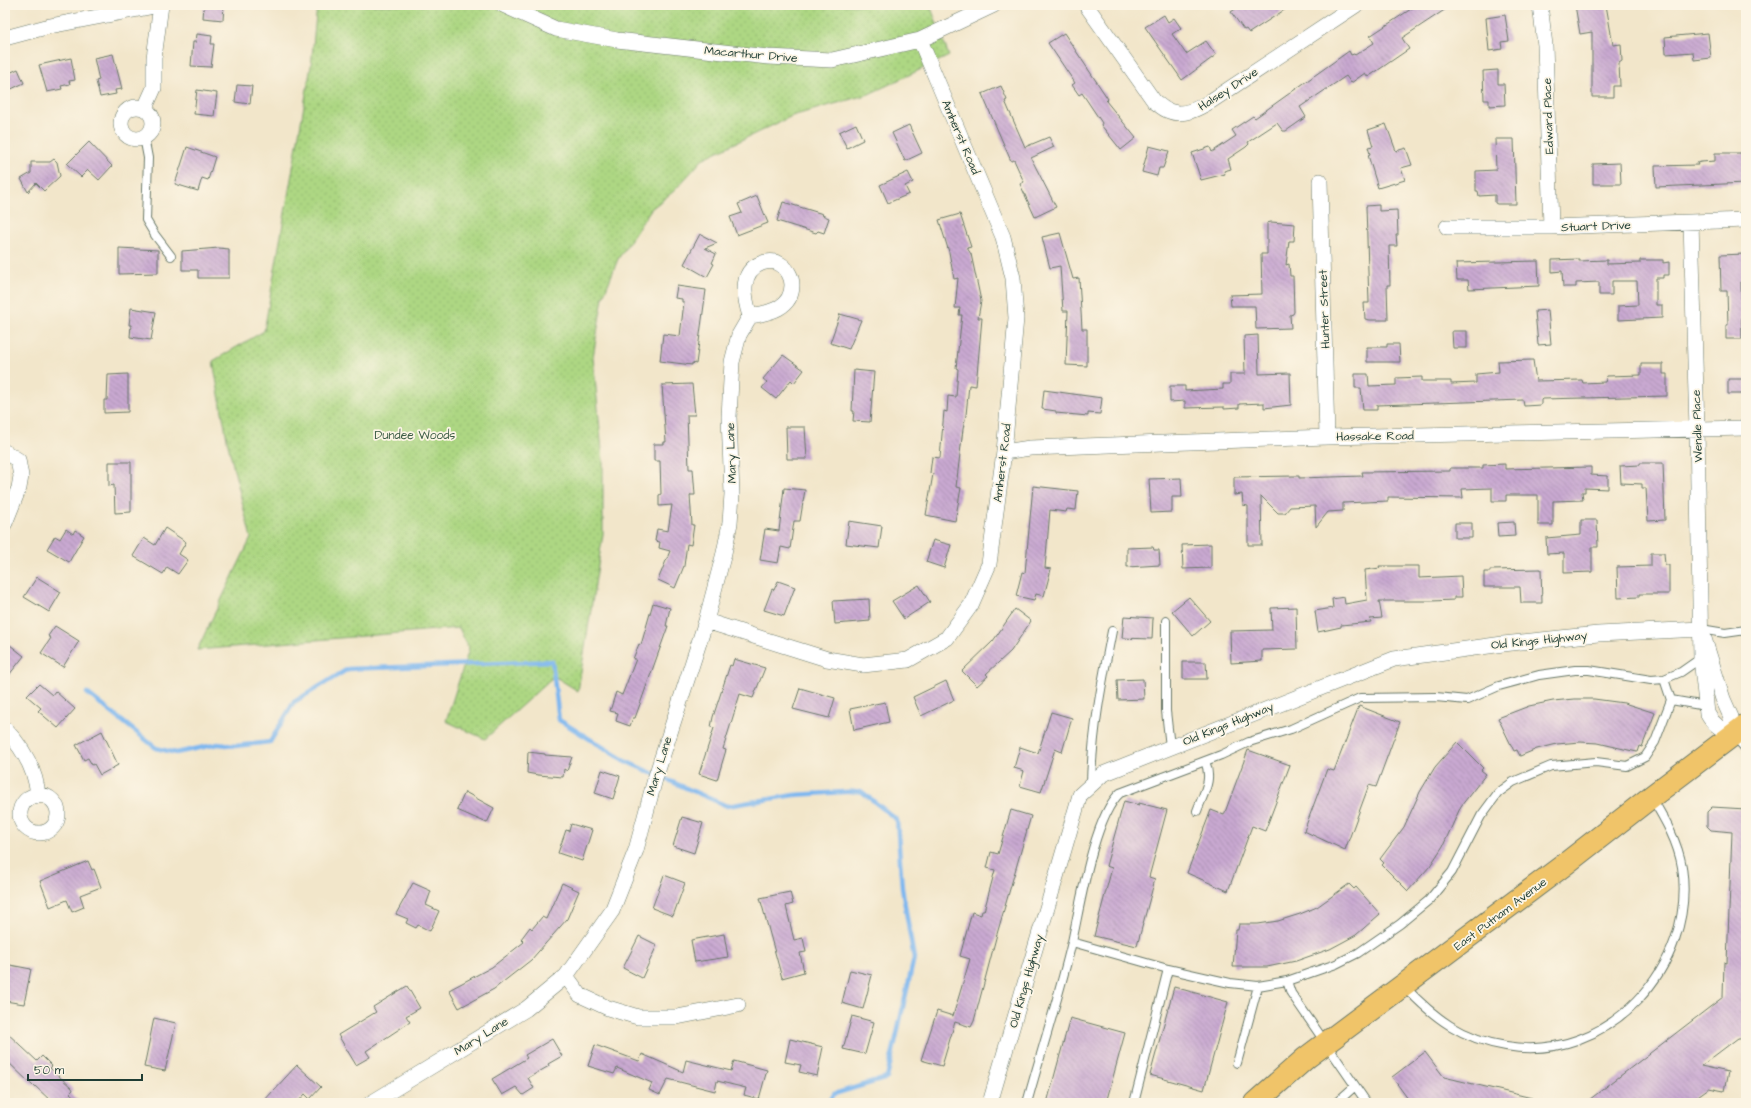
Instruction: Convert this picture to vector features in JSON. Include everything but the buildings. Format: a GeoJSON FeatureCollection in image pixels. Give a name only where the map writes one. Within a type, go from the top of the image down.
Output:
{"type":"FeatureCollection","features":[{"type":"Feature","properties":{"kind":"main road","name":"East Putnam Avenue"},"geometry":{"type":"LineString","coordinates":[[1255,1103],[1298,1065],[1564,865],[1651,796],[1741,736]]}},
{"type":"Feature","properties":{"kind":"street"},"geometry":{"type":"LineString","coordinates":[[5,38],[50,26],[160,5],[154,58],[154,88],[145,108]]}},
{"type":"Feature","properties":{"kind":"street","name":"Macarthur Drive"},"geometry":{"type":"LineString","coordinates":[[503,5],[556,29],[617,40],[768,57],[832,60],[920,40],[994,5]]}},
{"type":"Feature","properties":{"kind":"street","name":"Halsey Drive"},"geometry":{"type":"LineString","coordinates":[[1086,5],[1154,101],[1169,112],[1179,112],[1194,111],[1211,101],[1356,5]]}},
{"type":"Feature","properties":{"kind":"street","name":"Edward Place"},"geometry":{"type":"LineString","coordinates":[[1540,5],[1545,45],[1551,227]]}},
{"type":"Feature","properties":{"kind":"street","name":"Amherst Road"},"geometry":{"type":"LineString","coordinates":[[706,621],[827,659],[863,665],[908,660],[947,638],[971,605],[989,564],[1004,452],[1016,318],[1013,278],[1003,237],[920,40]]}},
{"type":"Feature","properties":{"kind":"street"},"geometry":{"type":"LineString","coordinates":[[139,106],[145,108],[152,115],[154,123],[151,132],[144,137],[134,138],[128,136],[124,131],[121,122],[125,112],[130,108],[139,106]]}},
{"type":"Feature","properties":{"kind":"street","name":"Hunter Street"},"geometry":{"type":"LineString","coordinates":[[1320,181],[1327,437]]}},
{"type":"Feature","properties":{"kind":"street","name":"Stuart Drive"},"geometry":{"type":"LineString","coordinates":[[1447,227],[1551,227],[1746,220]]}},
{"type":"Feature","properties":{"kind":"street","name":"Wendle Place"},"geometry":{"type":"LineString","coordinates":[[1691,222],[1701,629],[1706,706],[1711,721],[1718,727],[1741,736]]}},
{"type":"Feature","properties":{"kind":"street","name":"Mary Lane"},"geometry":{"type":"LineString","coordinates":[[371,1103],[526,1009],[566,976],[612,910],[636,850],[657,772],[706,621],[724,553],[730,523],[732,494],[729,417],[732,362],[739,335],[750,316]]}},
{"type":"Feature","properties":{"kind":"street","name":"Hassake Road"},"geometry":{"type":"LineString","coordinates":[[1004,452],[1030,448],[1327,437],[1746,428]]}},
{"type":"Feature","properties":{"kind":"street"},"geometry":{"type":"LineString","coordinates":[[5,523],[20,481],[12,456]]}},
{"type":"Feature","properties":{"kind":"street","name":"Wendle Place"},"geometry":{"type":"LineString","coordinates":[[1701,629],[1723,700],[1729,709],[1741,736]]}},
{"type":"Feature","properties":{"kind":"street","name":"Old Kings Highway"},"geometry":{"type":"LineString","coordinates":[[990,1103],[1080,796],[1103,774],[1394,659],[1503,644],[1598,634],[1701,629]]}},
{"type":"Feature","properties":{"kind":"street"},"geometry":{"type":"LineString","coordinates":[[5,729],[26,756],[34,772],[38,796]]}},
{"type":"Feature","properties":{"kind":"street"},"geometry":{"type":"LineString","coordinates":[[566,976],[580,995],[608,1008],[638,1017],[677,1017],[738,1005]]}},
{"type":"Feature","properties":{"kind":"lane"},"geometry":{"type":"LineString","coordinates":[[144,137],[148,158],[146,220],[154,235],[171,256]]}},
{"type":"Feature","properties":{"kind":"lane"},"geometry":{"type":"LineString","coordinates":[[1166,621],[1166,711],[1170,747]]}},
{"type":"Feature","properties":{"kind":"lane"},"geometry":{"type":"LineString","coordinates":[[1701,629],[1725,633],[1746,630]]}},
{"type":"Feature","properties":{"kind":"lane"},"geometry":{"type":"LineString","coordinates":[[1091,785],[1092,756],[1098,702],[1112,631]]}},
{"type":"Feature","properties":{"kind":"lane"},"geometry":{"type":"LineString","coordinates":[[1027,1103],[1072,942],[1095,845],[1104,817],[1112,800],[1120,793],[1249,742],[1291,729],[1360,698],[1436,697],[1467,700],[1499,686],[1539,675],[1576,670],[1589,670],[1651,680],[1664,679],[1681,672],[1702,658]]}},
{"type":"Feature","properties":{"kind":"lane"},"geometry":{"type":"LineString","coordinates":[[1072,942],[1168,969],[1230,983],[1258,986],[1287,981],[1336,964],[1358,953],[1415,912],[1429,900],[1452,872],[1485,810],[1498,793],[1513,782],[1551,766],[1596,762],[1628,766],[1646,757],[1655,742],[1671,700],[1664,679]]}},
{"type":"Feature","properties":{"kind":"lane"},"geometry":{"type":"LineString","coordinates":[[1671,700],[1706,706]]}},
{"type":"Feature","properties":{"kind":"lane"},"geometry":{"type":"LineString","coordinates":[[1198,811],[1209,780],[1209,771],[1205,760]]}},
{"type":"Feature","properties":{"kind":"lane"},"geometry":{"type":"LineString","coordinates":[[1404,986],[1426,1010],[1442,1021],[1472,1037],[1507,1047],[1526,1048],[1562,1044],[1579,1039],[1609,1024],[1639,1001],[1664,968],[1674,943],[1683,912],[1684,887],[1682,866],[1670,830],[1651,796]]}},
{"type":"Feature","properties":{"kind":"lane"},"geometry":{"type":"LineString","coordinates":[[1134,1103],[1168,969]]}},
{"type":"Feature","properties":{"kind":"lane"},"geometry":{"type":"LineString","coordinates":[[1287,981],[1291,993],[1367,1103]]}},
{"type":"Feature","properties":{"kind":"lane"},"geometry":{"type":"LineString","coordinates":[[1237,1063],[1258,986]]}},
{"type":"Feature","properties":{"kind":"lane"},"geometry":{"type":"LineString","coordinates":[[1336,1103],[1355,1086]]}},
{"type":"Feature","properties":{"kind":"green space","name":"Dundee Woods"},"geometry":{"type":"Polygon","coordinates":[[[317,5],[930,5],[949,56],[869,94],[792,116],[704,158],[674,191],[651,209],[618,259],[603,297],[593,357],[603,461],[603,534],[578,691],[554,676],[485,739],[446,721],[469,649],[459,628],[197,650],[251,538],[228,445],[213,361],[264,331],[311,66],[317,5]]]}},
{"type":"Feature","properties":{"kind":"waterway"},"geometry":{"type":"LineString","coordinates":[[87,693],[156,748],[176,753],[218,744],[236,746],[270,742],[294,702],[348,669],[552,661],[559,720],[627,762],[727,806],[794,795],[861,791],[897,820],[902,888],[914,958],[887,1078],[834,1094],[829,1103]]}}]}
